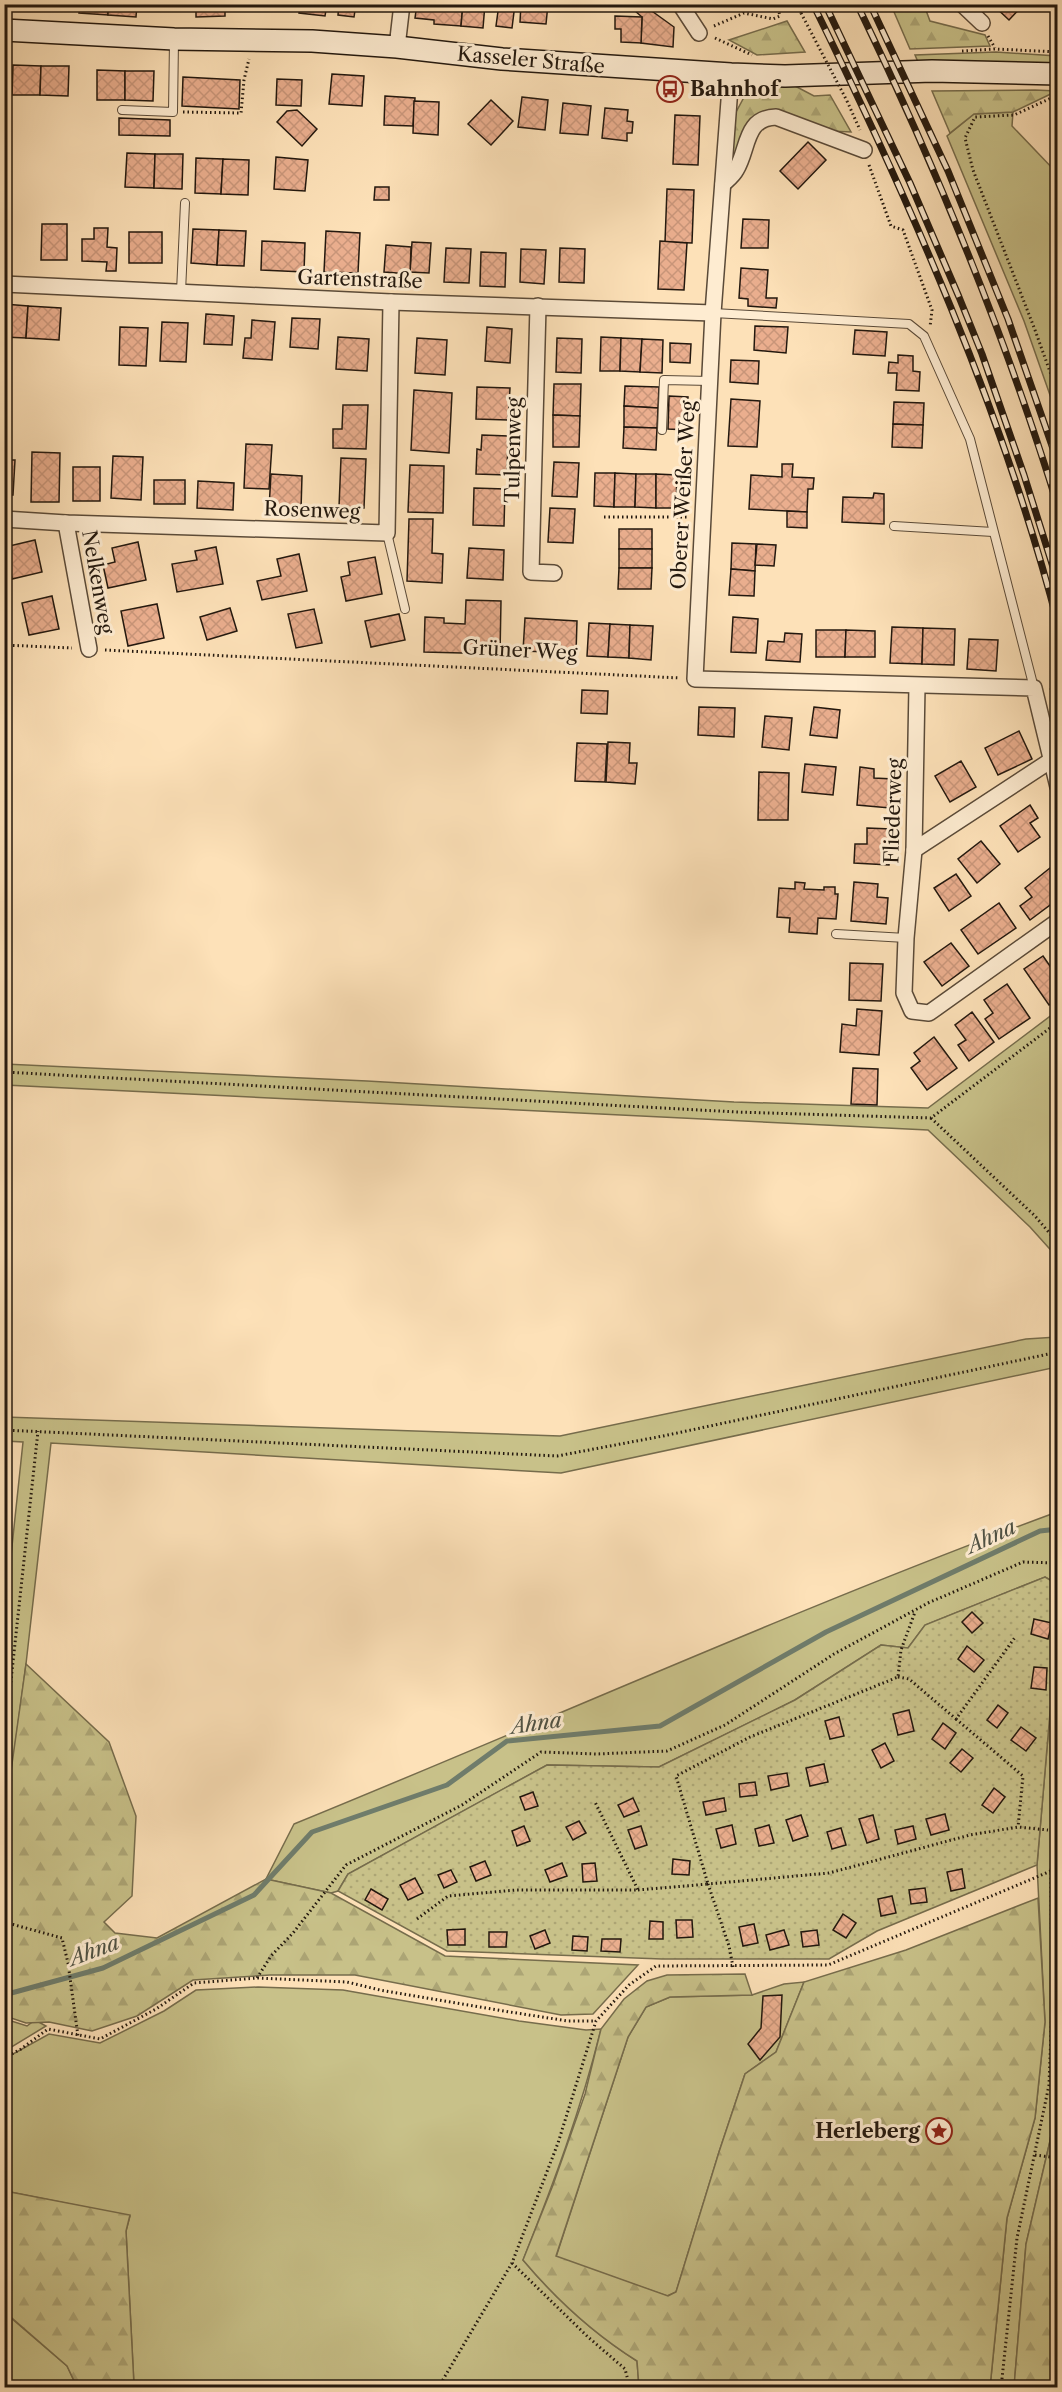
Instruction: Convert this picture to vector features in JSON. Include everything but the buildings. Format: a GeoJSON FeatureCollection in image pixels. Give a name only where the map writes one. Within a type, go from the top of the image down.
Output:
{"type":"FeatureCollection","features":[{"type":"Feature","properties":{"kind":"main road","name":"Kasseler Straße"},"geometry":{"type":"LineString","coordinates":[[4,30],[174,39],[312,41],[397,47],[501,59],[731,74],[785,75],[932,71],[1058,74]]}},
{"type":"Feature","properties":{"kind":"street"},"geometry":{"type":"LineString","coordinates":[[397,47],[402,4]]}},
{"type":"Feature","properties":{"kind":"street"},"geometry":{"type":"LineString","coordinates":[[962,4],[982,23]]}},
{"type":"Feature","properties":{"kind":"street"},"geometry":{"type":"LineString","coordinates":[[686,6],[699,33]]}},
{"type":"Feature","properties":{"kind":"street","name":"Oberer Weißer Weg"},"geometry":{"type":"LineString","coordinates":[[695,679],[713,313],[731,74]]}},
{"type":"Feature","properties":{"kind":"street"},"geometry":{"type":"LineString","coordinates":[[723,184],[736,172],[754,125],[764,118],[776,117],[864,150]]}},
{"type":"Feature","properties":{"kind":"street","name":"Gartenstraße"},"geometry":{"type":"LineString","coordinates":[[4,284],[390,302],[713,313]]}},
{"type":"Feature","properties":{"kind":"street","name":"Rosenweg"},"geometry":{"type":"LineString","coordinates":[[4,519],[387,533],[390,302]]}},
{"type":"Feature","properties":{"kind":"street","name":"Tulpenweg"},"geometry":{"type":"LineString","coordinates":[[538,306],[531,572],[554,573]]}},
{"type":"Feature","properties":{"kind":"street","name":"Nelkenweg"},"geometry":{"type":"LineString","coordinates":[[66,523],[89,649]]}},
{"type":"Feature","properties":{"kind":"street"},"geometry":{"type":"LineString","coordinates":[[695,679],[1034,688],[1050,762],[1058,787]]}},
{"type":"Feature","properties":{"kind":"street","name":"Fliederweg"},"geometry":{"type":"LineString","coordinates":[[917,686],[914,850],[906,938],[904,993],[912,1011],[929,1013],[1058,921]]}},
{"type":"Feature","properties":{"kind":"street"},"geometry":{"type":"LineString","coordinates":[[914,850],[1050,762]]}},
{"type":"Feature","properties":{"kind":"lane"},"geometry":{"type":"LineString","coordinates":[[122,110],[172,112],[174,39]]}},
{"type":"Feature","properties":{"kind":"lane"},"geometry":{"type":"LineString","coordinates":[[181,292],[185,203]]}},
{"type":"Feature","properties":{"kind":"lane"},"geometry":{"type":"LineString","coordinates":[[713,313],[909,324],[924,336],[970,439],[1034,688]]}},
{"type":"Feature","properties":{"kind":"lane"},"geometry":{"type":"LineString","coordinates":[[663,430],[664,380],[710,381]]}},
{"type":"Feature","properties":{"kind":"lane"},"geometry":{"type":"LineString","coordinates":[[894,526],[993,532]]}},
{"type":"Feature","properties":{"kind":"lane"},"geometry":{"type":"LineString","coordinates":[[387,533],[405,609]]}},
{"type":"Feature","properties":{"kind":"lane"},"geometry":{"type":"LineString","coordinates":[[836,934],[906,938]]}},
{"type":"Feature","properties":{"kind":"path"},"geometry":{"type":"LineString","coordinates":[[699,33],[744,13],[773,19],[780,15],[777,4]]}},
{"type":"Feature","properties":{"kind":"path"},"geometry":{"type":"LineString","coordinates":[[797,4],[864,139],[864,150],[891,226],[903,230],[932,310],[931,326],[924,336]]}},
{"type":"Feature","properties":{"kind":"path"},"geometry":{"type":"LineString","coordinates":[[699,33],[724,41],[756,57]]}},
{"type":"Feature","properties":{"kind":"path"},"geometry":{"type":"LineString","coordinates":[[172,112],[242,113],[244,80],[251,52],[251,40]]}},
{"type":"Feature","properties":{"kind":"path"},"geometry":{"type":"LineString","coordinates":[[1058,95],[1014,116],[975,117],[965,138],[973,170],[1058,394]]}},
{"type":"Feature","properties":{"kind":"path"},"geometry":{"type":"LineString","coordinates":[[604,517],[703,517]]}},
{"type":"Feature","properties":{"kind":"path","name":"Grüner Weg"},"geometry":{"type":"LineString","coordinates":[[4,645],[695,679]]}},
{"type":"Feature","properties":{"kind":"path"},"geometry":{"type":"LineString","coordinates":[[4,1072],[736,1112],[931,1118],[1058,1022]]}},
{"type":"Feature","properties":{"kind":"path"},"geometry":{"type":"LineString","coordinates":[[931,1118],[1035,1216],[1058,1243]]}},
{"type":"Feature","properties":{"kind":"path"},"geometry":{"type":"LineString","coordinates":[[4,1430],[556,1456],[663,1436],[1058,1352]]}},
{"type":"Feature","properties":{"kind":"path"},"geometry":{"type":"LineString","coordinates":[[4,1745],[38,1431]]}},
{"type":"Feature","properties":{"kind":"path"},"geometry":{"type":"LineString","coordinates":[[257,1978],[271,1956],[293,1933],[346,1865],[462,1806],[541,1752],[597,1754],[666,1751],[725,1725],[834,1654],[916,1610],[1023,1562],[1058,1563]]}},
{"type":"Feature","properties":{"kind":"path"},"geometry":{"type":"LineString","coordinates":[[898,1677],[901,1650],[916,1610]]}},
{"type":"Feature","properties":{"kind":"path"},"geometry":{"type":"LineString","coordinates":[[956,1719],[1016,1636]]}},
{"type":"Feature","properties":{"kind":"path"},"geometry":{"type":"LineString","coordinates":[[733,1967],[729,1946],[676,1776],[750,1737],[898,1677],[909,1679],[1023,1776],[1018,1827]]}},
{"type":"Feature","properties":{"kind":"path"},"geometry":{"type":"LineString","coordinates":[[595,1802],[638,1890]]}},
{"type":"Feature","properties":{"kind":"path"},"geometry":{"type":"LineString","coordinates":[[1001,2388],[1017,2238],[1049,2085],[1052,2007],[1051,1871],[1058,1804]]}},
{"type":"Feature","properties":{"kind":"path"},"geometry":{"type":"LineString","coordinates":[[417,1919],[448,1896],[516,1890],[638,1890],[829,1874],[970,1834],[1018,1827],[1036,1829]]}},
{"type":"Feature","properties":{"kind":"path"},"geometry":{"type":"LineString","coordinates":[[438,2388],[512,2263],[558,2143],[596,2021],[629,1985],[656,1966],[828,1965],[1051,1871]]}},
{"type":"Feature","properties":{"kind":"path"},"geometry":{"type":"LineString","coordinates":[[4,1922],[62,1938],[68,1963],[78,2036]]}},
{"type":"Feature","properties":{"kind":"path"},"geometry":{"type":"LineString","coordinates":[[4,2058],[21,2049],[48,2029],[100,2039],[156,2009],[194,1983],[257,1978],[347,1982],[380,1990],[510,2012],[568,2020],[596,2021]]}},
{"type":"Feature","properties":{"kind":"path"},"geometry":{"type":"LineString","coordinates":[[1035,2155],[1058,2158]]}},
{"type":"Feature","properties":{"kind":"path"},"geometry":{"type":"LineString","coordinates":[[512,2263],[588,2337],[625,2369],[630,2388]]}},
{"type":"Feature","properties":{"kind":"green space"},"geometry":{"type":"Polygon","coordinates":[[[891,5],[924,5],[930,21],[985,35],[990,46],[910,49],[891,5]]]}},
{"type":"Feature","properties":{"kind":"green space"},"geometry":{"type":"Polygon","coordinates":[[[787,21],[805,52],[757,55],[729,40],[787,21]]]}},
{"type":"Feature","properties":{"kind":"green space"},"geometry":{"type":"Polygon","coordinates":[[[996,52],[1057,56],[1057,64],[918,62],[915,55],[996,52]]]}},
{"type":"Feature","properties":{"kind":"green space"},"geometry":{"type":"Polygon","coordinates":[[[795,86],[814,96],[830,95],[851,132],[830,131],[778,112],[761,112],[749,122],[731,169],[735,114],[749,88],[795,86]]]}},
{"type":"Feature","properties":{"kind":"green space"},"geometry":{"type":"Polygon","coordinates":[[[932,91],[1057,91],[1013,112],[974,114],[950,133],[932,91]]]}},
{"type":"Feature","properties":{"kind":"green space"},"geometry":{"type":"Polygon","coordinates":[[[1013,112],[1012,126],[1057,173],[1057,415],[1024,321],[947,136],[974,114],[1013,112]]]}},
{"type":"Feature","properties":{"kind":"green space"},"geometry":{"type":"Polygon","coordinates":[[[1057,1011],[1057,1257],[1030,1227],[928,1130],[5,1085],[5,1064],[367,1081],[734,1102],[928,1108],[1057,1011]]]}},
{"type":"Feature","properties":{"kind":"green space"},"geometry":{"type":"Polygon","coordinates":[[[1057,1337],[1057,1367],[561,1473],[51,1443],[26,1664],[5,1821],[4,1622],[23,1442],[5,1441],[5,1417],[560,1436],[1026,1339],[1057,1337]]]}},
{"type":"Feature","properties":{"kind":"green space"},"geometry":{"type":"Polygon","coordinates":[[[1057,1512],[1057,1584],[1045,1577],[925,1625],[908,1648],[881,1645],[795,1700],[659,1767],[547,1765],[348,1874],[338,1891],[331,1893],[266,1879],[294,1824],[769,1625],[1057,1512]]]}},
{"type":"Feature","properties":{"kind":"green space"},"geometry":{"type":"Polygon","coordinates":[[[1045,1577],[1057,1584],[1057,1631],[1037,1865],[877,1931],[829,1959],[662,1959],[447,1951],[338,1891],[348,1874],[547,1765],[659,1767],[795,1700],[881,1645],[908,1648],[925,1625],[1045,1577]]]}},
{"type":"Feature","properties":{"kind":"green space"},"geometry":{"type":"Polygon","coordinates":[[[1057,1631],[1057,2095],[1050,2141],[1026,2244],[1014,2387],[990,2388],[1007,2218],[1035,2118],[1045,2022],[1037,1865],[1057,1631]]]}},
{"type":"Feature","properties":{"kind":"green space"},"geometry":{"type":"Polygon","coordinates":[[[26,1664],[109,1742],[136,1816],[132,1896],[104,1922],[115,1933],[157,1938],[266,1879],[331,1893],[445,1956],[638,1965],[593,2014],[561,2015],[355,1975],[270,1975],[193,1980],[137,2016],[92,2031],[49,2022],[26,2023],[5,2016],[4,1821],[26,1664]]]}},
{"type":"Feature","properties":{"kind":"green space"},"geometry":{"type":"Polygon","coordinates":[[[1038,1898],[1045,2022],[1035,2118],[1007,2218],[990,2387],[639,2387],[637,2361],[576,2315],[523,2260],[553,2185],[585,2094],[601,2029],[624,1999],[647,1981],[667,1975],[745,1974],[752,1995],[670,1997],[646,2007],[628,2037],[556,2256],[668,2296],[676,2292],[745,2074],[776,2052],[804,1982],[906,1950],[1038,1898]]]}},
{"type":"Feature","properties":{"kind":"green space"},"geometry":{"type":"Polygon","coordinates":[[[804,1982],[776,2052],[745,2074],[676,2292],[667,2296],[556,2257],[628,2037],[646,2007],[670,1997],[752,1995],[784,1984],[804,1982]]]}},
{"type":"Feature","properties":{"kind":"green space"},"geometry":{"type":"Polygon","coordinates":[[[258,1987],[343,1990],[519,2021],[586,2030],[601,2029],[566,2146],[523,2260],[576,2315],[637,2361],[639,2387],[140,2388],[134,2385],[126,2231],[130,2216],[5,2191],[4,2059],[49,2034],[100,2043],[164,2011],[196,1990],[258,1987]]]}},
{"type":"Feature","properties":{"kind":"green space"},"geometry":{"type":"Polygon","coordinates":[[[5,2019],[27,2026],[35,2020],[46,2026],[5,2051],[5,2019]]]}},
{"type":"Feature","properties":{"kind":"green space"},"geometry":{"type":"Polygon","coordinates":[[[1057,2095],[1056,2387],[1014,2387],[1026,2244],[1050,2141],[1057,2095]]]}},
{"type":"Feature","properties":{"kind":"green space"},"geometry":{"type":"Polygon","coordinates":[[[5,2191],[130,2215],[126,2231],[134,2385],[140,2387],[77,2387],[67,2366],[5,2312],[5,2191]]]}},
{"type":"Feature","properties":{"kind":"green space"},"geometry":{"type":"Polygon","coordinates":[[[4,2312],[67,2366],[77,2387],[5,2387],[4,2312]]]}},
{"type":"Feature","properties":{"kind":"waterway","name":"Ahna"},"geometry":{"type":"LineString","coordinates":[[4,1995],[103,1968],[254,1895],[312,1832],[447,1785],[507,1741],[660,1726],[826,1632],[1040,1531],[1058,1529]]}},
{"type":"Feature","properties":{"kind":"railway"},"geometry":{"type":"LineString","coordinates":[[813,4],[919,231],[982,386],[1010,465],[1058,624]]}},
{"type":"Feature","properties":{"kind":"railway"},"geometry":{"type":"LineString","coordinates":[[825,4],[910,183],[982,354],[1058,583]]}},
{"type":"Feature","properties":{"kind":"railway"},"geometry":{"type":"LineString","coordinates":[[857,4],[914,127],[967,252],[1015,378],[1058,507]]}},
{"type":"Feature","properties":{"kind":"railway"},"geometry":{"type":"LineString","coordinates":[[870,4],[948,171],[1008,319],[1058,463]]}},
{"type":"Feature","properties":{"kind":"place","name":"Bahnhof"},"geometry":{"type":"Point","coordinates":[670,89]}},
{"type":"Feature","properties":{"kind":"place","name":"Herleberg"},"geometry":{"type":"Point","coordinates":[939,2131]}}]}
